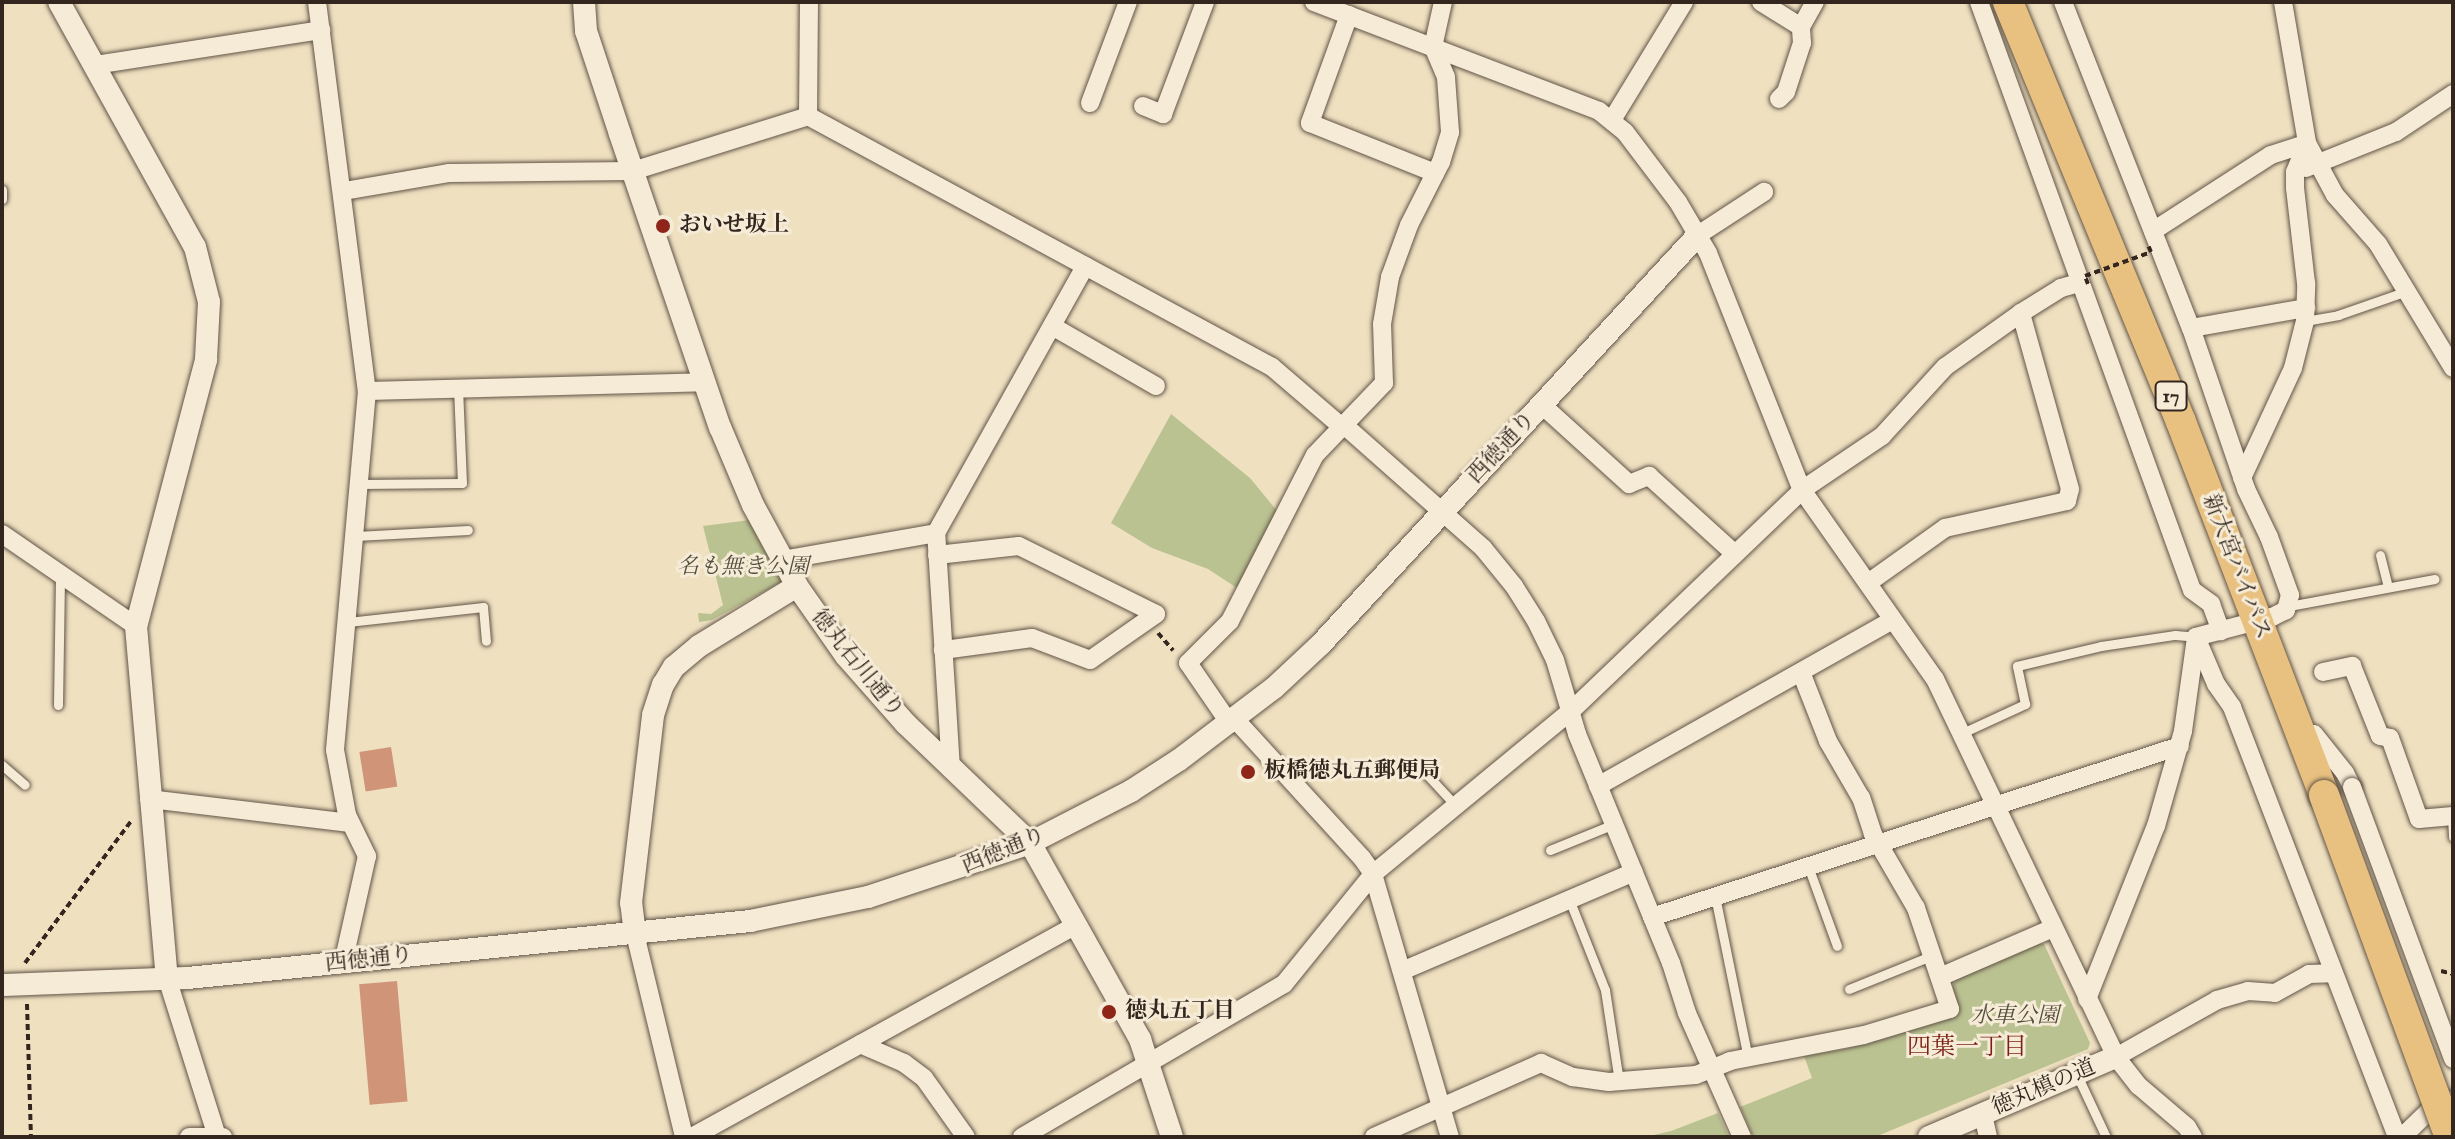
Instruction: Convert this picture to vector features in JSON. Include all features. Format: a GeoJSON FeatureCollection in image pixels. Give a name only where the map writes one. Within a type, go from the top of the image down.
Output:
{"type":"FeatureCollection","features":[{"type":"Feature","properties":{"kind":"highway","name":"新大宮バイパス"},"geometry":{"type":"LineString","coordinates":[[2008,2],[2181,422],[2273,615],[2337,791]]}},
{"type":"Feature","properties":{"kind":"highway","name":"新大宮バイパス"},"geometry":{"type":"LineString","coordinates":[[2031,2],[2069,103],[2197,410],[2337,791],[2450,1128]]}},
{"type":"Feature","properties":{"kind":"street"},"geometry":{"type":"LineString","coordinates":[[59,2],[195,247],[209,302],[206,360],[136,626],[167,978],[219,1137],[189,1137]]}},
{"type":"Feature","properties":{"kind":"street"},"geometry":{"type":"LineString","coordinates":[[317,2],[344,191],[367,391],[335,750],[350,823],[367,856],[343,963]]}},
{"type":"Feature","properties":{"kind":"street","name":"徳丸石川通り"},"geometry":{"type":"LineString","coordinates":[[584,2],[586,31],[705,382],[735,465],[782,560],[797,586],[867,681],[951,769],[1030,843],[1150,1062],[1172,1137]]}},
{"type":"Feature","properties":{"kind":"street"},"geometry":{"type":"LineString","coordinates":[[808,116],[809,2]]}},
{"type":"Feature","properties":{"kind":"street"},"geometry":{"type":"LineString","coordinates":[[1090,103],[1128,2]]}},
{"type":"Feature","properties":{"kind":"street"},"geometry":{"type":"LineString","coordinates":[[1143,106],[1163,114],[1205,2]]}},
{"type":"Feature","properties":{"kind":"street"},"geometry":{"type":"LineString","coordinates":[[1314,2],[1599,111],[1612,120],[1652,167],[1698,235],[1717,273],[1802,490],[1935,679],[2116,1057],[2139,1086],[2187,1127],[2193,1137]]}},
{"type":"Feature","properties":{"kind":"street"},"geometry":{"type":"LineString","coordinates":[[1443,2],[1433,47],[1446,77],[1450,132],[1390,277],[1382,324],[1384,383],[1315,455],[1230,621],[1182,659],[1233,721],[1362,858],[1373,874],[1450,1137]]}},
{"type":"Feature","properties":{"kind":"street"},"geometry":{"type":"LineString","coordinates":[[1612,120],[1684,2]]}},
{"type":"Feature","properties":{"kind":"street"},"geometry":{"type":"LineString","coordinates":[[1761,2],[1801,27]]}},
{"type":"Feature","properties":{"kind":"street"},"geometry":{"type":"LineString","coordinates":[[1779,99],[1786,92],[1802,43],[1801,27],[1815,2]]}},
{"type":"Feature","properties":{"kind":"street"},"geometry":{"type":"LineString","coordinates":[[1979,2],[2192,590],[2211,604],[2221,631]]}},
{"type":"Feature","properties":{"kind":"street"},"geometry":{"type":"LineString","coordinates":[[2063,2],[2151,238],[2191,328],[2242,478],[2269,537],[2290,595],[2273,615],[2196,637]]}},
{"type":"Feature","properties":{"kind":"street"},"geometry":{"type":"LineString","coordinates":[[2283,2],[2307,143],[2335,195],[2378,244],[2446,345],[2453,368]]}},
{"type":"Feature","properties":{"kind":"street"},"geometry":{"type":"LineString","coordinates":[[1349,15],[1310,123],[1435,173]]}},
{"type":"Feature","properties":{"kind":"street"},"geometry":{"type":"LineString","coordinates":[[95,65],[321,30]]}},
{"type":"Feature","properties":{"kind":"street"},"geometry":{"type":"LineString","coordinates":[[2295,172],[2396,132],[2453,94]]}},
{"type":"Feature","properties":{"kind":"street"},"geometry":{"type":"LineString","coordinates":[[344,191],[449,173],[633,171],[808,116],[1272,367],[1483,548],[1514,586],[1555,660],[1598,786],[1652,917],[1687,1013],[1742,1137]]}},
{"type":"Feature","properties":{"kind":"street"},"geometry":{"type":"LineString","coordinates":[[2242,478],[2293,368],[2306,315],[2295,172],[2307,143]]}},
{"type":"Feature","properties":{"kind":"street"},"geometry":{"type":"LineString","coordinates":[[2151,238],[2271,155],[2307,143]]}},
{"type":"Feature","properties":{"kind":"street","name":"西徳通り"},"geometry":{"type":"LineString","coordinates":[[2,985],[167,978],[343,963],[750,921],[830,906],[915,884],[1030,843],[1131,791],[1233,721],[1321,644],[1698,235],[1764,192]]}},
{"type":"Feature","properties":{"kind":"street"},"geometry":{"type":"LineString","coordinates":[[951,769],[936,533],[1085,266]]}},
{"type":"Feature","properties":{"kind":"street"},"geometry":{"type":"LineString","coordinates":[[1022,1137],[1284,984],[1373,874],[1571,711],[1802,490],[1882,436],[1945,367],[2061,288],[2083,283]]}},
{"type":"Feature","properties":{"kind":"street"},"geometry":{"type":"LineString","coordinates":[[1868,583],[1945,528],[2067,501],[2070,489],[2021,313]]}},
{"type":"Feature","properties":{"kind":"street"},"geometry":{"type":"LineString","coordinates":[[2191,328],[2306,315]]}},
{"type":"Feature","properties":{"kind":"street"},"geometry":{"type":"LineString","coordinates":[[1052,326],[1156,386]]}},
{"type":"Feature","properties":{"kind":"street"},"geometry":{"type":"LineString","coordinates":[[367,391],[705,382]]}},
{"type":"Feature","properties":{"kind":"street"},"geometry":{"type":"LineString","coordinates":[[1542,405],[1629,484],[1649,476],[1735,554]]}},
{"type":"Feature","properties":{"kind":"street"},"geometry":{"type":"LineString","coordinates":[[782,560],[936,533]]}},
{"type":"Feature","properties":{"kind":"street"},"geometry":{"type":"LineString","coordinates":[[2,534],[136,626]]}},
{"type":"Feature","properties":{"kind":"street"},"geometry":{"type":"LineString","coordinates":[[937,555],[1019,546],[1156,614],[1152,625],[1090,660],[1032,638],[943,650]]}},
{"type":"Feature","properties":{"kind":"street"},"geometry":{"type":"LineString","coordinates":[[684,1137],[635,934],[631,903],[653,715],[663,685],[674,667],[699,646],[797,586]]}},
{"type":"Feature","properties":{"kind":"street"},"geometry":{"type":"LineString","coordinates":[[1598,786],[1893,620]]}},
{"type":"Feature","properties":{"kind":"street"},"geometry":{"type":"LineString","coordinates":[[2087,999],[2156,826],[2180,746],[2196,637]]}},
{"type":"Feature","properties":{"kind":"street"},"geometry":{"type":"LineString","coordinates":[[2196,637],[2216,684],[2232,707],[2332,973],[2400,1137],[2428,1112],[2453,1100]]}},
{"type":"Feature","properties":{"kind":"street"},"geometry":{"type":"LineString","coordinates":[[2323,672],[2352,666],[2380,736],[2390,738],[2419,819],[2452,816]]}},
{"type":"Feature","properties":{"kind":"street"},"geometry":{"type":"LineString","coordinates":[[1374,1137],[1541,1063],[1573,1077],[1619,1081],[1696,1075],[1748,1058],[1864,1035],[1950,1009],[1916,908],[1879,843],[1861,798],[1828,741],[1801,672]]}},
{"type":"Feature","properties":{"kind":"street"},"geometry":{"type":"LineString","coordinates":[[1652,917],[2180,746]]}},
{"type":"Feature","properties":{"kind":"street","name":"17"},"geometry":{"type":"LineString","coordinates":[[2337,791],[2453,1059]]}},
{"type":"Feature","properties":{"kind":"street"},"geometry":{"type":"LineString","coordinates":[[149,799],[350,823]]}},
{"type":"Feature","properties":{"kind":"street"},"geometry":{"type":"LineString","coordinates":[[1402,971],[1634,872]]}},
{"type":"Feature","properties":{"kind":"street"},"geometry":{"type":"LineString","coordinates":[[692,1137],[1076,925]]}},
{"type":"Feature","properties":{"kind":"street"},"geometry":{"type":"LineString","coordinates":[[1940,977],[2053,928]]}},
{"type":"Feature","properties":{"kind":"street"},"geometry":{"type":"LineString","coordinates":[[2116,1057],[2217,1000],[2248,991],[2275,993],[2309,974],[2332,973]]}},
{"type":"Feature","properties":{"kind":"street"},"geometry":{"type":"LineString","coordinates":[[860,1044],[904,1063],[924,1078],[966,1137]]}},
{"type":"Feature","properties":{"kind":"street","name":"徳丸槙の道"},"geometry":{"type":"LineString","coordinates":[[1929,1137],[2116,1057]]}},
{"type":"Feature","properties":{"kind":"street"},"geometry":{"type":"LineString","coordinates":[[1983,1115],[1988,1137]]}},
{"type":"Feature","properties":{"kind":"lane"},"geometry":{"type":"LineString","coordinates":[[2,190],[2,199]]}},
{"type":"Feature","properties":{"kind":"lane"},"geometry":{"type":"LineString","coordinates":[[2306,315],[2338,315],[2407,291]]}},
{"type":"Feature","properties":{"kind":"lane"},"geometry":{"type":"LineString","coordinates":[[360,484],[462,483],[458,388]]}},
{"type":"Feature","properties":{"kind":"lane"},"geometry":{"type":"LineString","coordinates":[[356,536],[468,530]]}},
{"type":"Feature","properties":{"kind":"lane"},"geometry":{"type":"LineString","coordinates":[[2380,555],[2388,587]]}},
{"type":"Feature","properties":{"kind":"lane"},"geometry":{"type":"LineString","coordinates":[[58,705],[60,573]]}},
{"type":"Feature","properties":{"kind":"lane"},"geometry":{"type":"LineString","coordinates":[[2273,615],[2435,579]]}},
{"type":"Feature","properties":{"kind":"lane"},"geometry":{"type":"LineString","coordinates":[[348,622],[483,607],[486,641]]}},
{"type":"Feature","properties":{"kind":"lane"},"geometry":{"type":"LineString","coordinates":[[1960,734],[2025,704],[2017,666],[2101,646],[2175,635],[2196,637]]}},
{"type":"Feature","properties":{"kind":"lane"},"geometry":{"type":"LineString","coordinates":[[2,765],[25,785]]}},
{"type":"Feature","properties":{"kind":"lane"},"geometry":{"type":"LineString","coordinates":[[1420,767],[1457,806]]}},
{"type":"Feature","properties":{"kind":"lane"},"geometry":{"type":"LineString","coordinates":[[2452,816],[2453,837]]}},
{"type":"Feature","properties":{"kind":"lane"},"geometry":{"type":"LineString","coordinates":[[1550,850],[1614,824]]}},
{"type":"Feature","properties":{"kind":"lane"},"geometry":{"type":"LineString","coordinates":[[1808,866],[1837,946]]}},
{"type":"Feature","properties":{"kind":"lane"},"geometry":{"type":"LineString","coordinates":[[1715,896],[1748,1058]]}},
{"type":"Feature","properties":{"kind":"lane"},"geometry":{"type":"LineString","coordinates":[[1569,899],[1605,990],[1619,1081]]}},
{"type":"Feature","properties":{"kind":"lane"},"geometry":{"type":"LineString","coordinates":[[1849,989],[1933,955]]}},
{"type":"Feature","properties":{"kind":"lane"},"geometry":{"type":"LineString","coordinates":[[2076,1075],[2106,1137]]}},
{"type":"Feature","properties":{"kind":"path"},"geometry":{"type":"LineString","coordinates":[[2083,283],[2085,276],[2151,252],[2151,238]]}},
{"type":"Feature","properties":{"kind":"path"},"geometry":{"type":"LineString","coordinates":[[1152,625],[1182,659]]}},
{"type":"Feature","properties":{"kind":"path"},"geometry":{"type":"LineString","coordinates":[[2439,970],[2453,974]]}},
{"type":"Feature","properties":{"kind":"green space"},"geometry":{"type":"Polygon","coordinates":[[[1171,414],[1250,478],[1278,512],[1240,590],[1208,569],[1152,548],[1111,523],[1171,414]]]}},
{"type":"Feature","properties":{"kind":"green space","name":"名も無き公園"},"geometry":{"type":"Polygon","coordinates":[[[750,520],[783,581],[712,620],[699,622],[698,613],[711,614],[723,605],[703,526],[750,520]]]}},
{"type":"Feature","properties":{"kind":"green space","name":"水車公園"},"geometry":{"type":"Polygon","coordinates":[[[2037,943],[2044,944],[2090,1043],[2088,1049],[1875,1137],[1753,1137],[1740,1107],[1812,1078],[1804,1056],[1845,1049],[1958,1015],[1951,992],[1956,979],[2037,943]]]}},
{"type":"Feature","properties":{"kind":"green space"},"geometry":{"type":"Polygon","coordinates":[[[1718,1113],[1729,1137],[1645,1137],[1671,1131],[1718,1113]]]}},
{"type":"Feature","properties":{"kind":"building"},"geometry":{"type":"Polygon","coordinates":[[[391,747],[397,787],[366,792],[359,752],[391,747]]]}},
{"type":"Feature","properties":{"kind":"building"},"geometry":{"type":"Polygon","coordinates":[[[397,981],[408,1102],[370,1105],[359,984],[397,981]]]}},
{"type":"Feature","properties":{"kind":"place","name":"おいせ坂上"},"geometry":{"type":"Point","coordinates":[663,226]}},
{"type":"Feature","properties":{"kind":"place","name":"板橋徳丸五郵便局"},"geometry":{"type":"Point","coordinates":[1248,772]}},
{"type":"Feature","properties":{"kind":"place","name":"徳丸五丁目"},"geometry":{"type":"Point","coordinates":[1109,1012]}},
{"type":"Feature","properties":{"kind":"district","name":"四葉一丁目"},"geometry":{"type":"Point","coordinates":[1967,1048]}}]}
